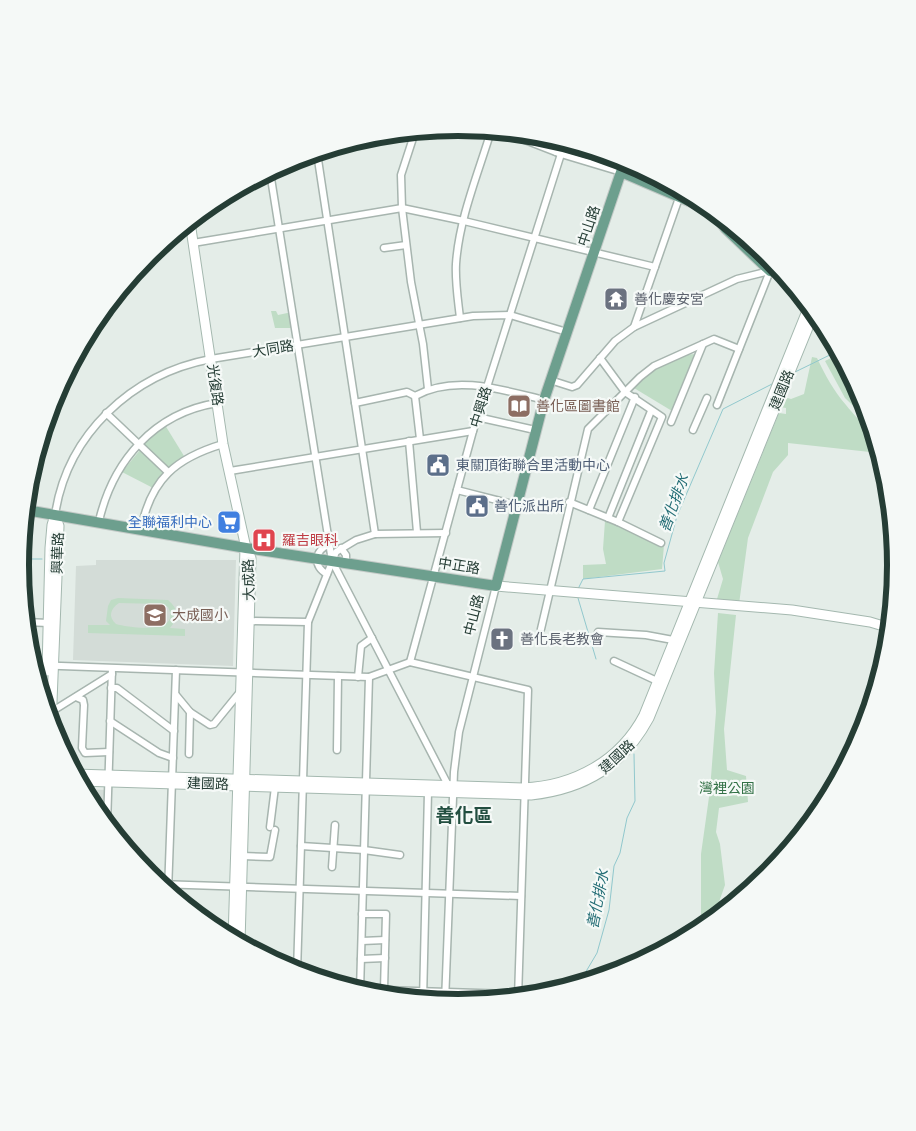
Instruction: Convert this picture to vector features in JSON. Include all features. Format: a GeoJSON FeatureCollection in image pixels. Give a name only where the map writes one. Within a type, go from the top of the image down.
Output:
{"type":"FeatureCollection","features":[{"type":"Feature","properties":{"kind":"main road"},"geometry":{"type":"LineString","coordinates":[[621,172],[679,198]]}},
{"type":"Feature","properties":{"kind":"main road","name":"中山路"},"geometry":{"type":"LineString","coordinates":[[496,586],[550,380],[621,172]]}},
{"type":"Feature","properties":{"kind":"main road"},"geometry":{"type":"LineString","coordinates":[[746,247],[770,271]]}},
{"type":"Feature","properties":{"kind":"main road","name":"中正路"},"geometry":{"type":"LineString","coordinates":[[32,511],[99,521],[246,548],[496,586]]}},
{"type":"Feature","properties":{"kind":"street"},"geometry":{"type":"LineString","coordinates":[[460,318],[456,269],[464,220],[489,137]]}},
{"type":"Feature","properties":{"kind":"street"},"geometry":{"type":"LineString","coordinates":[[413,139],[401,175],[402,208],[428,389]]}},
{"type":"Feature","properties":{"kind":"street"},"geometry":{"type":"LineString","coordinates":[[531,142],[558,153],[621,172]]}},
{"type":"Feature","properties":{"kind":"street","name":"中興路"},"geometry":{"type":"LineString","coordinates":[[410,662],[473,431],[534,238],[558,148]]}},
{"type":"Feature","properties":{"kind":"street"},"geometry":{"type":"LineString","coordinates":[[318,160],[375,534]]}},
{"type":"Feature","properties":{"kind":"street"},"geometry":{"type":"LineString","coordinates":[[271,179],[332,561],[451,788]]}},
{"type":"Feature","properties":{"kind":"street"},"geometry":{"type":"LineString","coordinates":[[634,327],[679,198]]}},
{"type":"Feature","properties":{"kind":"street"},"geometry":{"type":"LineString","coordinates":[[193,243],[402,208],[464,220],[655,267]]}},
{"type":"Feature","properties":{"kind":"street","name":"光復路"},"geometry":{"type":"LineString","coordinates":[[191,230],[224,444],[246,548]]}},
{"type":"Feature","properties":{"kind":"street"},"geometry":{"type":"LineString","coordinates":[[384,248],[406,245]]}},
{"type":"Feature","properties":{"kind":"street"},"geometry":{"type":"LineString","coordinates":[[550,380],[572,386],[577,385],[615,341],[634,327],[737,278],[770,271]]}},
{"type":"Feature","properties":{"kind":"street"},"geometry":{"type":"LineString","coordinates":[[717,405],[770,271]]}},
{"type":"Feature","properties":{"kind":"street","name":"建國路"},"geometry":{"type":"LineString","coordinates":[[83,775],[108,778],[523,791],[560,791],[597,776],[631,741],[649,718],[691,603],[783,379],[806,314]]}},
{"type":"Feature","properties":{"kind":"street","name":"大同路"},"geometry":{"type":"LineString","coordinates":[[55,515],[63,481],[72,460],[92,429],[125,396],[152,378],[184,366],[211,359],[460,318],[510,315],[567,332]]}},
{"type":"Feature","properties":{"kind":"street","name":"建國路"},"geometry":{"type":"LineString","coordinates":[[783,379],[810,320]]}},
{"type":"Feature","properties":{"kind":"street"},"geometry":{"type":"LineString","coordinates":[[541,629],[548,589],[588,429],[654,366],[714,339],[739,349]]}},
{"type":"Feature","properties":{"kind":"street"},"geometry":{"type":"LineString","coordinates":[[671,422],[703,344]]}},
{"type":"Feature","properties":{"kind":"street"},"geometry":{"type":"LineString","coordinates":[[600,358],[625,392],[662,417],[618,522]]}},
{"type":"Feature","properties":{"kind":"street"},"geometry":{"type":"LineString","coordinates":[[415,396],[428,389],[470,385],[487,386],[544,400]]}},
{"type":"Feature","properties":{"kind":"street"},"geometry":{"type":"LineString","coordinates":[[355,404],[408,392],[415,396]]}},
{"type":"Feature","properties":{"kind":"street"},"geometry":{"type":"LineString","coordinates":[[415,396],[420,440]]}},
{"type":"Feature","properties":{"kind":"street"},"geometry":{"type":"LineString","coordinates":[[589,510],[635,397]]}},
{"type":"Feature","properties":{"kind":"street"},"geometry":{"type":"LineString","coordinates":[[693,430],[707,398]]}},
{"type":"Feature","properties":{"kind":"street"},"geometry":{"type":"LineString","coordinates":[[99,521],[111,482],[137,444],[149,432],[173,417],[217,403]]}},
{"type":"Feature","properties":{"kind":"street"},"geometry":{"type":"LineString","coordinates":[[608,518],[651,411]]}},
{"type":"Feature","properties":{"kind":"street"},"geometry":{"type":"LineString","coordinates":[[106,414],[168,472]]}},
{"type":"Feature","properties":{"kind":"street"},"geometry":{"type":"LineString","coordinates":[[477,418],[536,430]]}},
{"type":"Feature","properties":{"kind":"street"},"geometry":{"type":"LineString","coordinates":[[230,471],[473,431]]}},
{"type":"Feature","properties":{"kind":"street"},"geometry":{"type":"LineString","coordinates":[[409,441],[416,532]]}},
{"type":"Feature","properties":{"kind":"street"},"geometry":{"type":"LineString","coordinates":[[140,529],[148,501],[168,472],[192,455],[224,444]]}},
{"type":"Feature","properties":{"kind":"street"},"geometry":{"type":"LineString","coordinates":[[457,490],[516,505]]}},
{"type":"Feature","properties":{"kind":"street"},"geometry":{"type":"LineString","coordinates":[[569,502],[618,522],[661,543]]}},
{"type":"Feature","properties":{"kind":"street","name":"興華路"},"geometry":{"type":"LineString","coordinates":[[50,666],[48,623],[52,525],[55,515]]}},
{"type":"Feature","properties":{"kind":"street","name":"興華路"},"geometry":{"type":"LineString","coordinates":[[49,694],[59,526],[55,515]]}},
{"type":"Feature","properties":{"kind":"street"},"geometry":{"type":"LineString","coordinates":[[297,963],[308,622],[332,561],[341,548],[365,536],[375,534],[446,533]]}},
{"type":"Feature","properties":{"kind":"street"},"geometry":{"type":"LineString","coordinates":[[327,574],[319,568],[317,558],[320,550],[329,545]]}},
{"type":"Feature","properties":{"kind":"street","name":"大成路"},"geometry":{"type":"LineString","coordinates":[[240,935],[238,887],[246,621],[246,548]]}},
{"type":"Feature","properties":{"kind":"street"},"geometry":{"type":"LineString","coordinates":[[341,548],[345,553],[346,563]]}},
{"type":"Feature","properties":{"kind":"street","name":"中山路"},"geometry":{"type":"LineString","coordinates":[[446,992],[451,788],[459,732],[496,586]]}},
{"type":"Feature","properties":{"kind":"street","name":"中正路"},"geometry":{"type":"LineString","coordinates":[[496,586],[578,591],[691,603],[792,610],[870,622],[883,626]]}},
{"type":"Feature","properties":{"kind":"street","name":"建國路"},"geometry":{"type":"LineString","coordinates":[[631,741],[644,715],[673,640],[691,603]]}},
{"type":"Feature","properties":{"kind":"street"},"geometry":{"type":"LineString","coordinates":[[246,621],[308,622]]}},
{"type":"Feature","properties":{"kind":"street"},"geometry":{"type":"LineString","coordinates":[[32,622],[48,623]]}},
{"type":"Feature","properties":{"kind":"street"},"geometry":{"type":"LineString","coordinates":[[598,632],[646,635],[673,640]]}},
{"type":"Feature","properties":{"kind":"street"},"geometry":{"type":"LineString","coordinates":[[358,677],[361,646],[372,638]]}},
{"type":"Feature","properties":{"kind":"street"},"geometry":{"type":"LineString","coordinates":[[614,661],[657,681]]}},
{"type":"Feature","properties":{"kind":"street"},"geometry":{"type":"LineString","coordinates":[[41,665],[112,671],[176,670],[369,677],[410,662],[528,690],[523,791],[518,990]]}},
{"type":"Feature","properties":{"kind":"street"},"geometry":{"type":"LineString","coordinates":[[169,883],[176,670]]}},
{"type":"Feature","properties":{"kind":"street"},"geometry":{"type":"LineString","coordinates":[[107,813],[112,671]]}},
{"type":"Feature","properties":{"kind":"street"},"geometry":{"type":"LineString","coordinates":[[54,708],[76,697],[112,671]]}},
{"type":"Feature","properties":{"kind":"street","name":"大成路"},"geometry":{"type":"LineString","coordinates":[[234,931],[242,856],[240,692],[244,673]]}},
{"type":"Feature","properties":{"kind":"street"},"geometry":{"type":"LineString","coordinates":[[337,750],[338,676]]}},
{"type":"Feature","properties":{"kind":"street"},"geometry":{"type":"LineString","coordinates":[[359,983],[362,941],[369,677]]}},
{"type":"Feature","properties":{"kind":"street"},"geometry":{"type":"LineString","coordinates":[[112,688],[117,688],[174,731]]}},
{"type":"Feature","properties":{"kind":"street"},"geometry":{"type":"LineString","coordinates":[[176,695],[190,712],[210,725],[214,724],[240,692]]}},
{"type":"Feature","properties":{"kind":"street"},"geometry":{"type":"LineString","coordinates":[[76,697],[83,700],[84,705],[82,748],[85,753],[109,752]]}},
{"type":"Feature","properties":{"kind":"street"},"geometry":{"type":"LineString","coordinates":[[189,754],[190,712]]}},
{"type":"Feature","properties":{"kind":"street"},"geometry":{"type":"LineString","coordinates":[[110,721],[159,753],[173,758]]}},
{"type":"Feature","properties":{"kind":"street","name":"建國路"},"geometry":{"type":"LineString","coordinates":[[86,780],[108,778]]}},
{"type":"Feature","properties":{"kind":"street","name":"建國路"},"geometry":{"type":"LineString","coordinates":[[241,782],[275,787],[303,784]]}},
{"type":"Feature","properties":{"kind":"street","name":"建國路"},"geometry":{"type":"LineString","coordinates":[[366,786],[428,792],[451,788]]}},
{"type":"Feature","properties":{"kind":"street"},"geometry":{"type":"LineString","coordinates":[[242,856],[270,857],[275,787]]}},
{"type":"Feature","properties":{"kind":"street"},"geometry":{"type":"LineString","coordinates":[[423,993],[428,792]]}},
{"type":"Feature","properties":{"kind":"street"},"geometry":{"type":"LineString","coordinates":[[332,867],[335,825]]}},
{"type":"Feature","properties":{"kind":"street"},"geometry":{"type":"LineString","coordinates":[[301,846],[364,850],[400,855]]}},
{"type":"Feature","properties":{"kind":"street"},"geometry":{"type":"LineString","coordinates":[[171,884],[521,896]]}},
{"type":"Feature","properties":{"kind":"street"},"geometry":{"type":"LineString","coordinates":[[362,914],[386,914],[384,988]]}},
{"type":"Feature","properties":{"kind":"street"},"geometry":{"type":"LineString","coordinates":[[362,941],[385,940]]}},
{"type":"Feature","properties":{"kind":"street"},"geometry":{"type":"LineString","coordinates":[[361,959],[385,958]]}},
{"type":"Feature","properties":{"kind":"street"},"geometry":{"type":"LineString","coordinates":[[395,990],[484,994]]}},
{"type":"Feature","properties":{"kind":"shaded area","name":"大成國小"},"geometry":{"type":"Polygon","coordinates":[[[96,560],[236,560],[233,666],[73,660],[76,566],[96,565],[96,560]]]}},
{"type":"Feature","properties":{"kind":"shaded area"},"geometry":{"type":"Polygon","coordinates":[[[92,789],[106,790],[105,810],[92,789]]]}},
{"type":"Feature","properties":{"kind":"green space"},"geometry":{"type":"Polygon","coordinates":[[[271,311],[276,311],[278,315],[292,312],[294,328],[275,328],[271,311]]]}},
{"type":"Feature","properties":{"kind":"green space"},"geometry":{"type":"Polygon","coordinates":[[[696,354],[677,414],[634,388],[646,376],[670,360],[696,354]]]}},
{"type":"Feature","properties":{"kind":"green space"},"geometry":{"type":"Polygon","coordinates":[[[812,357],[817,358],[838,394],[862,424],[872,452],[788,443],[788,455],[773,472],[748,538],[739,604],[717,599],[723,579],[718,562],[779,413],[786,414],[786,408],[780,407],[784,397],[791,399],[804,394],[812,357]]]}},
{"type":"Feature","properties":{"kind":"green space"},"geometry":{"type":"Polygon","coordinates":[[[833,357],[858,411],[845,398],[825,361],[833,357]]]}},
{"type":"Feature","properties":{"kind":"green space"},"geometry":{"type":"Polygon","coordinates":[[[165,425],[184,456],[168,468],[143,444],[165,425]]]}},
{"type":"Feature","properties":{"kind":"green space"},"geometry":{"type":"Polygon","coordinates":[[[140,450],[165,473],[155,489],[122,472],[140,450]]]}},
{"type":"Feature","properties":{"kind":"green space"},"geometry":{"type":"Polygon","coordinates":[[[605,521],[664,545],[662,569],[583,579],[583,565],[606,564],[603,549],[605,521]]]}},
{"type":"Feature","properties":{"kind":"green space"},"geometry":{"type":"Polygon","coordinates":[[[118,598],[168,600],[176,610],[175,621],[170,628],[185,629],[185,636],[88,633],[88,625],[110,625],[106,621],[108,606],[111,600],[118,598]],[[119,603],[112,610],[111,616],[116,624],[123,626],[142,628],[161,626],[168,622],[170,616],[168,607],[159,604],[119,603]]]}},
{"type":"Feature","properties":{"kind":"green space","name":"灣裡公園"},"geometry":{"type":"Polygon","coordinates":[[[718,613],[736,615],[724,729],[727,770],[746,776],[748,802],[719,808],[716,832],[720,844],[725,885],[720,906],[701,919],[701,854],[710,790],[716,712],[714,673],[718,613]]]}},
{"type":"Feature","properties":{"kind":"waterway","name":"善化排水"},"geometry":{"type":"LineString","coordinates":[[793,373],[832,354]]}},
{"type":"Feature","properties":{"kind":"waterway","name":"善化排水"},"geometry":{"type":"LineString","coordinates":[[578,589],[583,579],[665,571],[664,563],[677,516],[723,409],[774,383]]}},
{"type":"Feature","properties":{"kind":"waterway"},"geometry":{"type":"LineString","coordinates":[[29,559],[42,559]]}},
{"type":"Feature","properties":{"kind":"waterway","name":"善化排水"},"geometry":{"type":"LineString","coordinates":[[578,598],[596,659]]}},
{"type":"Feature","properties":{"kind":"waterway","name":"善化排水"},"geometry":{"type":"LineString","coordinates":[[584,976],[597,953],[609,910],[614,866],[620,853],[627,818],[635,801],[634,754]]}},
{"type":"Feature","properties":{"kind":"place","name":"善化慶安宮"},"geometry":{"type":"Point","coordinates":[616,299]}},
{"type":"Feature","properties":{"kind":"place","name":"善化區圖書館"},"geometry":{"type":"Point","coordinates":[519,406]}},
{"type":"Feature","properties":{"kind":"place","name":"東關頂街聯合里活動中心"},"geometry":{"type":"Point","coordinates":[438,465]}},
{"type":"Feature","properties":{"kind":"place","name":"善化派出所"},"geometry":{"type":"Point","coordinates":[477,506]}},
{"type":"Feature","properties":{"kind":"place","name":"全聯福利中心"},"geometry":{"type":"Point","coordinates":[229,522]}},
{"type":"Feature","properties":{"kind":"place","name":"羅吉眼科"},"geometry":{"type":"Point","coordinates":[264,540]}},
{"type":"Feature","properties":{"kind":"place","name":"大成國小"},"geometry":{"type":"Point","coordinates":[155,615]}},
{"type":"Feature","properties":{"kind":"place","name":"善化長老教會"},"geometry":{"type":"Point","coordinates":[502,639]}},
{"type":"Feature","properties":{"kind":"district","name":"善化區"},"geometry":{"type":"Point","coordinates":[464,815]}}]}
